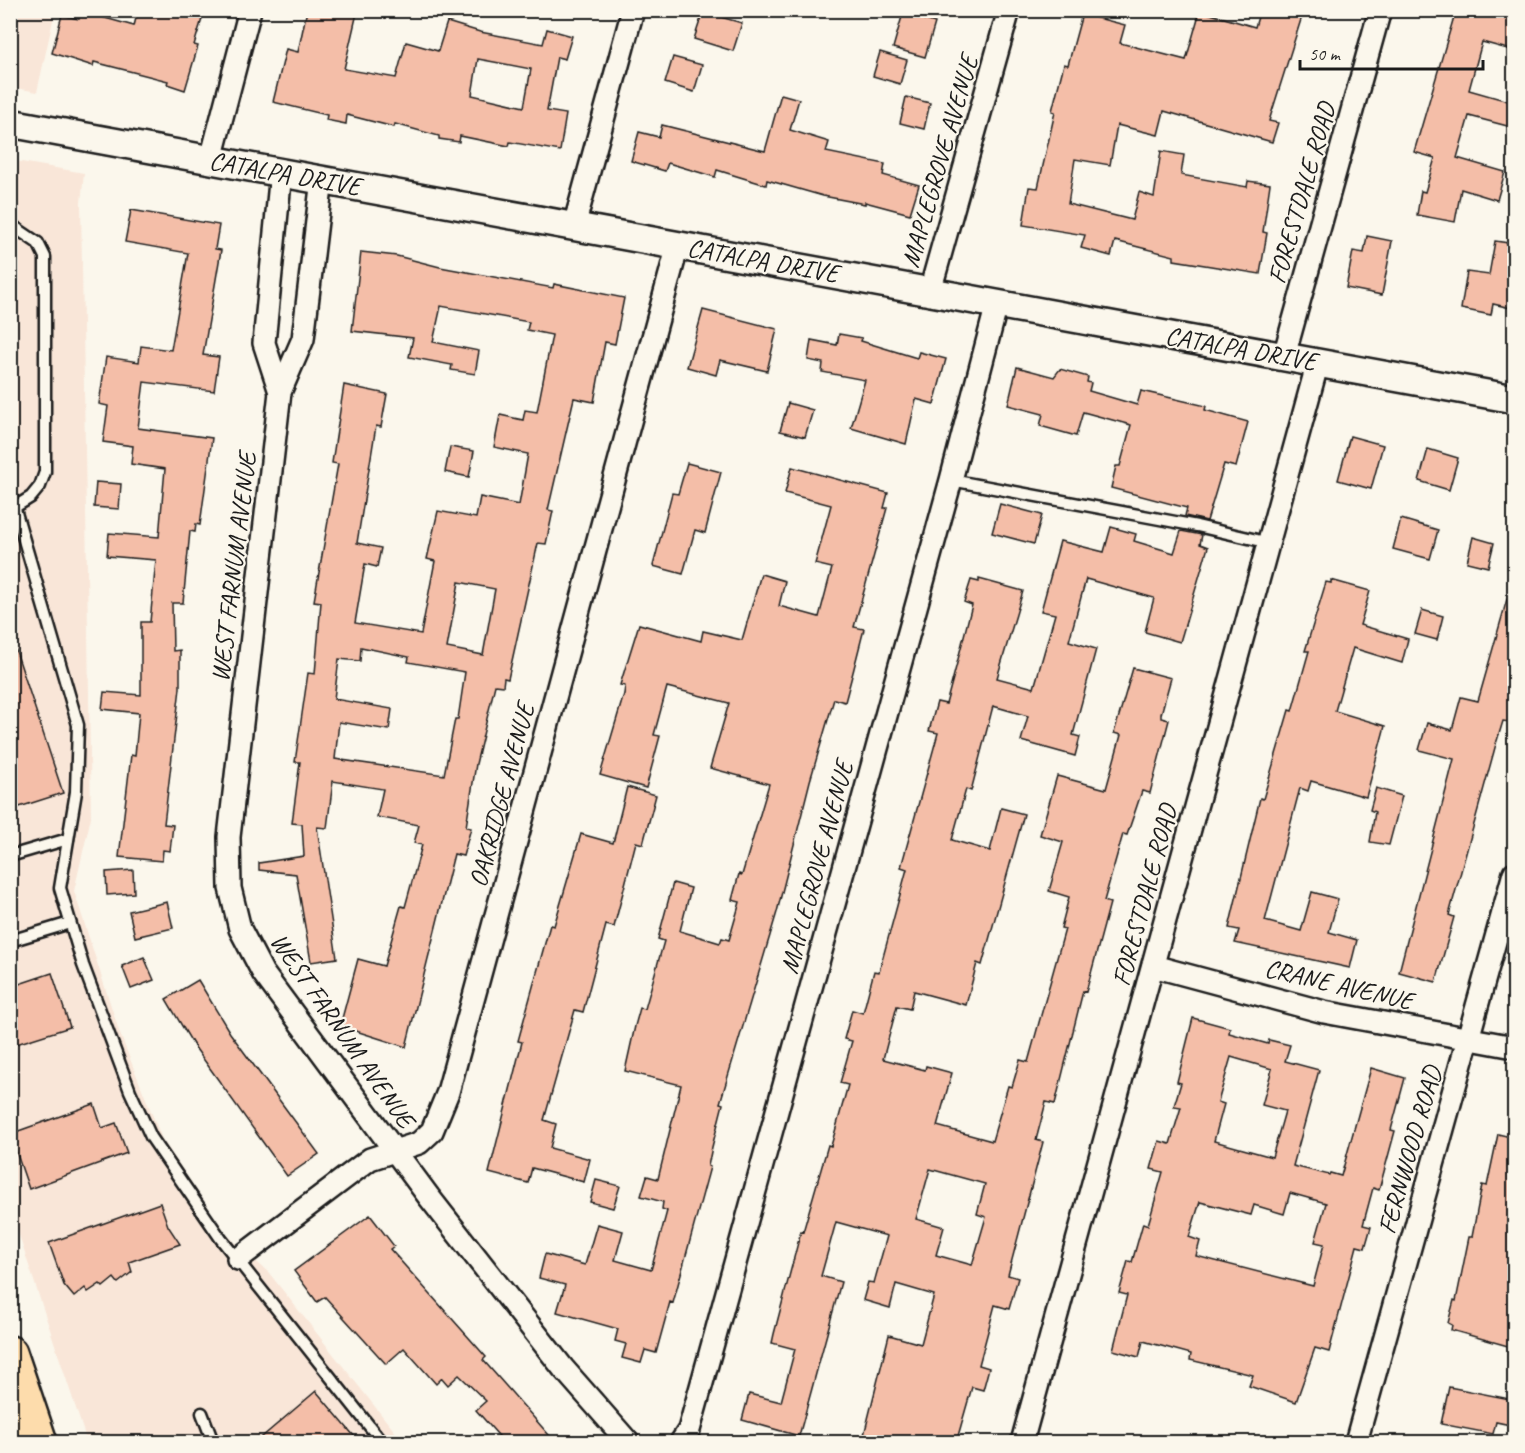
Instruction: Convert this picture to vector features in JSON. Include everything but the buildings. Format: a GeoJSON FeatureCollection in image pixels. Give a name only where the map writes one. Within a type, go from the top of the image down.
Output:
{"type":"FeatureCollection","features":[{"type":"Feature","properties":{"kind":"main road"},"geometry":{"type":"LineString","coordinates":[[10,1353],[40,1443]]}},
{"type":"Feature","properties":{"kind":"main road"},"geometry":{"type":"LineString","coordinates":[[10,1435],[13,1443]]}},
{"type":"Feature","properties":{"kind":"street"},"geometry":{"type":"LineString","coordinates":[[211,159],[250,10]]}},
{"type":"Feature","properties":{"kind":"street"},"geometry":{"type":"LineString","coordinates":[[574,226],[633,10]]}},
{"type":"Feature","properties":{"kind":"street","name":"MAPLEGROVE AVENUE"},"geometry":{"type":"LineString","coordinates":[[930,291],[1009,10]]}},
{"type":"Feature","properties":{"kind":"street","name":"FORESTDALE ROAD"},"geometry":{"type":"LineString","coordinates":[[1284,356],[1380,10]]}},
{"type":"Feature","properties":{"kind":"street","name":"CATALPA DRIVE"},"geometry":{"type":"LineString","coordinates":[[10,123],[1515,399]]}},
{"type":"Feature","properties":{"kind":"street","name":"WEST FARNUM AVENUE"},"geometry":{"type":"LineString","coordinates":[[280,392],[264,343],[281,172]]}},
{"type":"Feature","properties":{"kind":"street","name":"WEST FARNUM AVENUE"},"geometry":{"type":"LineString","coordinates":[[322,179],[303,339],[280,392],[229,837],[230,888],[240,929],[263,973],[396,1152],[556,1359],[628,1443]]}},
{"type":"Feature","properties":{"kind":"street","name":"OAKRIDGE AVENUE"},"geometry":{"type":"LineString","coordinates":[[238,1259],[370,1160],[419,1143],[432,1131],[448,1092],[678,245]]}},
{"type":"Feature","properties":{"kind":"street","name":"MAPLEGROVE AVENUE"},"geometry":{"type":"LineString","coordinates":[[681,1443],[689,1430],[951,480],[997,303]]}},
{"type":"Feature","properties":{"kind":"street","name":"FORESTDALE ROAD"},"geometry":{"type":"LineString","coordinates":[[1022,1443],[1318,362]]}},
{"type":"Feature","properties":{"kind":"street","name":"FERNWOOD ROAD"},"geometry":{"type":"LineString","coordinates":[[1356,1443],[1515,873]]}},
{"type":"Feature","properties":{"kind":"street","name":"CRANE AVENUE"},"geometry":{"type":"LineString","coordinates":[[1153,966],[1324,1012],[1515,1047]]}},
{"type":"Feature","properties":{"kind":"lane"},"geometry":{"type":"LineString","coordinates":[[10,224],[38,243],[45,257],[45,472],[40,486],[13,509]]}},
{"type":"Feature","properties":{"kind":"lane"},"geometry":{"type":"LineString","coordinates":[[951,480],[1197,526],[1270,543]]}},
{"type":"Feature","properties":{"kind":"lane"},"geometry":{"type":"LineString","coordinates":[[10,492],[13,509],[78,725],[76,792],[60,888],[102,1018],[151,1137],[238,1259],[382,1443]]}},
{"type":"Feature","properties":{"kind":"lane"},"geometry":{"type":"LineString","coordinates":[[10,856],[68,839]]}},
{"type":"Feature","properties":{"kind":"lane"},"geometry":{"type":"LineString","coordinates":[[10,941],[70,923]]}},
{"type":"Feature","properties":{"kind":"lane"},"geometry":{"type":"LineString","coordinates":[[202,1413],[213,1443]]}},
{"type":"Feature","properties":{"kind":"shaded area"},"geometry":{"type":"Polygon","coordinates":[[[10,11],[55,11],[37,92],[11,87],[10,11]]]}},
{"type":"Feature","properties":{"kind":"shaded area"},"geometry":{"type":"Polygon","coordinates":[[[10,160],[84,173],[81,203],[91,817],[74,891],[120,1034],[162,1139],[226,1234],[269,1273],[403,1442],[87,1442],[11,1211],[10,160]]]}}]}
